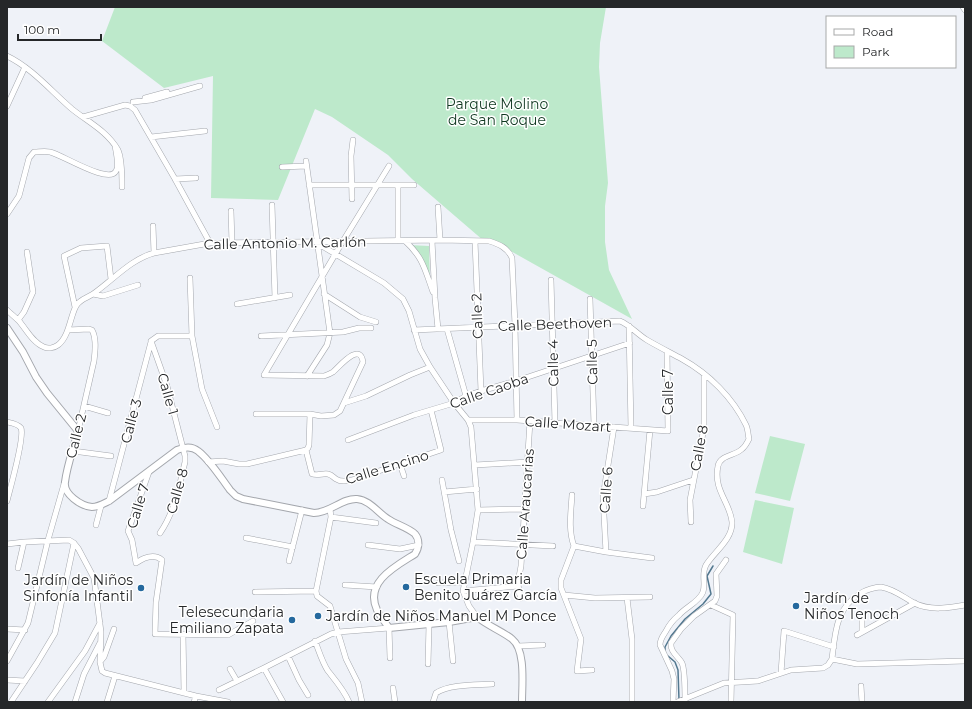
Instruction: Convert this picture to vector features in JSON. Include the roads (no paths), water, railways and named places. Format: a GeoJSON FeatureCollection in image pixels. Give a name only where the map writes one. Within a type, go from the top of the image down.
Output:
{"type":"FeatureCollection","features":[{"type":"Feature","properties":{"kind":"street"},"geometry":{"type":"LineString","coordinates":[[7,56],[25,67],[73,109],[106,134],[119,152],[122,186]]}},
{"type":"Feature","properties":{"kind":"street"},"geometry":{"type":"LineString","coordinates":[[7,106],[25,67]]}},
{"type":"Feature","properties":{"kind":"street"},"geometry":{"type":"LineString","coordinates":[[83,117],[200,86]]}},
{"type":"Feature","properties":{"kind":"street"},"geometry":{"type":"LineString","coordinates":[[132,104],[167,92]]}},
{"type":"Feature","properties":{"kind":"street"},"geometry":{"type":"LineString","coordinates":[[132,104],[210,243]]}},
{"type":"Feature","properties":{"kind":"street"},"geometry":{"type":"LineString","coordinates":[[151,137],[205,131]]}},
{"type":"Feature","properties":{"kind":"street"},"geometry":{"type":"LineString","coordinates":[[352,199],[351,156],[353,140]]}},
{"type":"Feature","properties":{"kind":"street"},"geometry":{"type":"LineString","coordinates":[[7,214],[19,196],[29,158],[34,152],[51,152],[89,169],[106,175],[111,175],[115,173],[117,169],[115,146]]}},
{"type":"Feature","properties":{"kind":"street"},"geometry":{"type":"LineString","coordinates":[[282,167],[306,163],[330,333],[327,345],[307,376]]}},
{"type":"Feature","properties":{"kind":"street"},"geometry":{"type":"LineString","coordinates":[[256,414],[310,414],[321,416],[337,414],[344,403],[364,362],[360,354],[350,355],[331,373],[324,376],[264,375],[389,166]]}},
{"type":"Feature","properties":{"kind":"street"},"geometry":{"type":"LineString","coordinates":[[175,179],[196,178]]}},
{"type":"Feature","properties":{"kind":"street"},"geometry":{"type":"LineString","coordinates":[[309,185],[414,185]]}},
{"type":"Feature","properties":{"kind":"street"},"geometry":{"type":"LineString","coordinates":[[398,185],[398,241]]}},
{"type":"Feature","properties":{"kind":"street"},"geometry":{"type":"LineString","coordinates":[[272,205],[275,298]]}},
{"type":"Feature","properties":{"kind":"street"},"geometry":{"type":"LineString","coordinates":[[438,207],[440,240]]}},
{"type":"Feature","properties":{"kind":"street"},"geometry":{"type":"LineString","coordinates":[[231,211],[232,243]]}},
{"type":"Feature","properties":{"kind":"street"},"geometry":{"type":"LineString","coordinates":[[153,226],[154,253]]}},
{"type":"Feature","properties":{"kind":"street"},"geometry":{"type":"LineString","coordinates":[[432,240],[438,329]]}},
{"type":"Feature","properties":{"kind":"street","name":"Calle Antonio M. Carlón"},"geometry":{"type":"LineString","coordinates":[[75,307],[80,301],[93,294],[111,278],[146,255],[210,243],[432,240],[474,241],[497,243],[510,252],[512,258],[515,325]]}},
{"type":"Feature","properties":{"kind":"street"},"geometry":{"type":"LineString","coordinates":[[405,241],[415,250],[423,262],[435,298]]}},
{"type":"Feature","properties":{"kind":"street","name":"Calle 2"},"geometry":{"type":"LineString","coordinates":[[474,241],[481,391]]}},
{"type":"Feature","properties":{"kind":"street"},"geometry":{"type":"LineString","coordinates":[[316,242],[384,283],[394,290],[403,300],[409,311],[420,349],[454,403],[468,420],[471,427],[478,510],[463,591],[469,606],[477,617],[512,639],[518,646],[522,665],[522,702]]}},
{"type":"Feature","properties":{"kind":"street"},"geometry":{"type":"LineString","coordinates":[[7,310],[18,320],[37,343],[46,348],[53,348],[59,345],[68,330],[75,307],[64,256],[81,248],[107,246],[111,278]]}},
{"type":"Feature","properties":{"kind":"street"},"geometry":{"type":"LineString","coordinates":[[18,320],[24,312],[34,292],[27,252]]}},
{"type":"Feature","properties":{"kind":"street"},"geometry":{"type":"LineString","coordinates":[[190,278],[192,336],[202,389],[217,427]]}},
{"type":"Feature","properties":{"kind":"street","name":"Calle 4"},"geometry":{"type":"LineString","coordinates":[[551,280],[555,423]]}},
{"type":"Feature","properties":{"kind":"street"},"geometry":{"type":"LineString","coordinates":[[93,294],[103,296],[138,285]]}},
{"type":"Feature","properties":{"kind":"street"},"geometry":{"type":"LineString","coordinates":[[324,294],[360,317],[376,322]]}},
{"type":"Feature","properties":{"kind":"street"},"geometry":{"type":"LineString","coordinates":[[237,304],[290,295]]}},
{"type":"Feature","properties":{"kind":"street","name":"Calle 5"},"geometry":{"type":"LineString","coordinates":[[590,299],[594,425]]}},
{"type":"Feature","properties":{"kind":"street","name":"Calle Beethoven"},"geometry":{"type":"LineString","coordinates":[[414,330],[620,322],[629,326],[641,336],[667,352],[683,359],[704,374],[729,397],[746,426],[749,440],[742,450],[721,460],[718,466],[720,491],[730,512],[732,522],[726,539],[706,566],[703,573],[704,587],[702,594],[698,600],[679,614],[670,624],[660,640],[660,645],[674,679],[673,702]]}},
{"type":"Feature","properties":{"kind":"street"},"geometry":{"type":"LineString","coordinates":[[515,325],[517,420]]}},
{"type":"Feature","properties":{"kind":"street"},"geometry":{"type":"LineString","coordinates":[[629,326],[631,428]]}},
{"type":"Feature","properties":{"kind":"street"},"geometry":{"type":"LineString","coordinates":[[7,328],[47,393],[78,431]]}},
{"type":"Feature","properties":{"kind":"street"},"geometry":{"type":"LineString","coordinates":[[261,336],[330,333],[343,332],[359,328],[371,328]]}},
{"type":"Feature","properties":{"kind":"street"},"geometry":{"type":"LineString","coordinates":[[447,329],[466,396]]}},
{"type":"Feature","properties":{"kind":"street","name":"Calle 2"},"geometry":{"type":"LineString","coordinates":[[7,661],[28,623],[48,540],[78,431],[95,352],[94,333],[92,330],[68,330]]}},
{"type":"Feature","properties":{"kind":"street"},"geometry":{"type":"LineString","coordinates":[[151,341],[158,336],[192,336]]}},
{"type":"Feature","properties":{"kind":"street","name":"Calle 1"},"geometry":{"type":"LineString","coordinates":[[151,341],[167,386],[183,448]]}},
{"type":"Feature","properties":{"kind":"street","name":"Calle 3"},"geometry":{"type":"LineString","coordinates":[[109,501],[151,341]]}},
{"type":"Feature","properties":{"kind":"street","name":"Calle Caoba"},"geometry":{"type":"LineString","coordinates":[[348,440],[414,414],[454,403],[466,396],[554,369],[630,343]]}},
{"type":"Feature","properties":{"kind":"street","name":"Calle 7"},"geometry":{"type":"LineString","coordinates":[[667,352],[668,431]]}},
{"type":"Feature","properties":{"kind":"street"},"geometry":{"type":"LineString","coordinates":[[344,403],[366,396],[430,367]]}},
{"type":"Feature","properties":{"kind":"street","name":"Calle 8"},"geometry":{"type":"LineString","coordinates":[[691,522],[690,500],[704,428],[704,374]]}},
{"type":"Feature","properties":{"kind":"street"},"geometry":{"type":"LineString","coordinates":[[84,406],[108,413]]}},
{"type":"Feature","properties":{"kind":"street","name":"Calle Encino"},"geometry":{"type":"LineString","coordinates":[[307,449],[312,474],[332,475],[339,481],[343,482],[355,479],[441,450],[431,410]]}},
{"type":"Feature","properties":{"kind":"street"},"geometry":{"type":"LineString","coordinates":[[208,462],[223,460],[239,464],[247,464],[307,449],[310,414]]}},
{"type":"Feature","properties":{"kind":"street","name":"Calle Mozart"},"geometry":{"type":"LineString","coordinates":[[468,420],[517,420],[668,431]]}},
{"type":"Feature","properties":{"kind":"street","name":"Calle Araucarias"},"geometry":{"type":"LineString","coordinates":[[518,586],[521,566],[530,421]]}},
{"type":"Feature","properties":{"kind":"street"},"geometry":{"type":"LineString","coordinates":[[7,422],[17,425],[22,431],[7,501]]}},
{"type":"Feature","properties":{"kind":"street","name":"Calle 6"},"geometry":{"type":"LineString","coordinates":[[606,552],[603,497],[614,427]]}},
{"type":"Feature","properties":{"kind":"street","name":"Calle 7"},"geometry":{"type":"LineString","coordinates":[[643,506],[650,430]]}},
{"type":"Feature","properties":{"kind":"street","name":"Calle 8"},"geometry":{"type":"LineString","coordinates":[[160,533],[173,510],[185,462],[183,448]]}},
{"type":"Feature","properties":{"kind":"street"},"geometry":{"type":"LineString","coordinates":[[64,484],[68,492],[80,504],[93,507],[101,506],[177,450],[189,448],[198,451],[236,496],[243,499],[319,513],[348,500],[358,499],[368,502],[386,518],[414,534],[418,539],[419,545],[415,554],[386,573],[377,587],[375,604],[377,611],[389,628],[390,658]]}},
{"type":"Feature","properties":{"kind":"street"},"geometry":{"type":"LineString","coordinates":[[73,451],[111,456]]}},
{"type":"Feature","properties":{"kind":"street"},"geometry":{"type":"LineString","coordinates":[[475,465],[528,462]]}},
{"type":"Feature","properties":{"kind":"street"},"geometry":{"type":"LineString","coordinates":[[400,464],[404,476]]}},
{"type":"Feature","properties":{"kind":"street","name":"Calle 7"},"geometry":{"type":"LineString","coordinates":[[149,472],[128,531],[132,540],[136,563],[147,556],[162,560],[156,602],[155,634],[184,634]]}},
{"type":"Feature","properties":{"kind":"street"},"geometry":{"type":"LineString","coordinates":[[442,480],[451,530],[459,561]]}},
{"type":"Feature","properties":{"kind":"street"},"geometry":{"type":"LineString","coordinates":[[644,494],[658,492],[693,480]]}},
{"type":"Feature","properties":{"kind":"street"},"geometry":{"type":"LineString","coordinates":[[444,492],[477,489]]}},
{"type":"Feature","properties":{"kind":"street"},"geometry":{"type":"LineString","coordinates":[[572,495],[570,529],[574,546],[561,580],[561,588],[582,639],[578,671],[592,670]]}},
{"type":"Feature","properties":{"kind":"street"},"geometry":{"type":"LineString","coordinates":[[96,525],[101,506]]}},
{"type":"Feature","properties":{"kind":"street"},"geometry":{"type":"LineString","coordinates":[[330,509],[331,517],[316,591],[317,596],[330,606],[346,659],[358,683],[362,702]]}},
{"type":"Feature","properties":{"kind":"street"},"geometry":{"type":"LineString","coordinates":[[478,510],[525,509]]}},
{"type":"Feature","properties":{"kind":"street"},"geometry":{"type":"LineString","coordinates":[[289,561],[302,510]]}},
{"type":"Feature","properties":{"kind":"street"},"geometry":{"type":"LineString","coordinates":[[331,517],[376,523]]}},
{"type":"Feature","properties":{"kind":"street"},"geometry":{"type":"LineString","coordinates":[[246,538],[293,547]]}},
{"type":"Feature","properties":{"kind":"street"},"geometry":{"type":"LineString","coordinates":[[7,544],[48,540],[69,540],[78,548],[94,578],[100,622],[100,662],[102,670],[105,673],[224,702]]}},
{"type":"Feature","properties":{"kind":"street"},"geometry":{"type":"LineString","coordinates":[[18,568],[24,542]]}},
{"type":"Feature","properties":{"kind":"street"},"geometry":{"type":"LineString","coordinates":[[473,542],[553,546]]}},
{"type":"Feature","properties":{"kind":"street"},"geometry":{"type":"LineString","coordinates":[[11,702],[26,681],[55,633],[74,543]]}},
{"type":"Feature","properties":{"kind":"street"},"geometry":{"type":"LineString","coordinates":[[368,545],[400,549],[419,545]]}},
{"type":"Feature","properties":{"kind":"street"},"geometry":{"type":"LineString","coordinates":[[574,546],[652,558]]}},
{"type":"Feature","properties":{"kind":"street"},"geometry":{"type":"LineString","coordinates":[[726,560],[716,572],[715,576],[718,596],[715,601],[694,616],[681,629],[671,643],[672,650],[682,662],[684,670],[682,701],[717,686],[731,682],[758,680],[791,670],[823,668],[828,665],[832,659],[837,626],[843,609],[852,598],[866,590],[881,587],[900,593],[915,603],[940,608],[965,605]]}},
{"type":"Feature","properties":{"kind":"street"},"geometry":{"type":"LineString","coordinates":[[438,583],[464,582]]}},
{"type":"Feature","properties":{"kind":"street"},"geometry":{"type":"LineString","coordinates":[[345,586],[377,587]]}},
{"type":"Feature","properties":{"kind":"street"},"geometry":{"type":"LineString","coordinates":[[463,591],[518,586],[521,598]]}},
{"type":"Feature","properties":{"kind":"street"},"geometry":{"type":"LineString","coordinates":[[255,592],[316,591]]}},
{"type":"Feature","properties":{"kind":"street"},"geometry":{"type":"LineString","coordinates":[[564,595],[595,598],[650,597]]}},
{"type":"Feature","properties":{"kind":"street"},"geometry":{"type":"LineString","coordinates":[[627,598],[632,639],[632,702]]}},
{"type":"Feature","properties":{"kind":"street"},"geometry":{"type":"LineString","coordinates":[[857,635],[915,603]]}},
{"type":"Feature","properties":{"kind":"street"},"geometry":{"type":"LineString","coordinates":[[710,605],[733,615],[731,702]]}},
{"type":"Feature","properties":{"kind":"street"},"geometry":{"type":"LineString","coordinates":[[219,690],[330,634],[338,632],[429,625],[477,617]]}},
{"type":"Feature","properties":{"kind":"street"},"geometry":{"type":"LineString","coordinates":[[862,620],[862,632]]}},
{"type":"Feature","properties":{"kind":"street"},"geometry":{"type":"LineString","coordinates":[[184,692],[184,634],[228,635],[253,621]]}},
{"type":"Feature","properties":{"kind":"street"},"geometry":{"type":"LineString","coordinates":[[48,702],[84,650],[100,622]]}},
{"type":"Feature","properties":{"kind":"street"},"geometry":{"type":"LineString","coordinates":[[448,622],[453,660]]}},
{"type":"Feature","properties":{"kind":"street"},"geometry":{"type":"LineString","coordinates":[[428,664],[429,625]]}},
{"type":"Feature","properties":{"kind":"street"},"geometry":{"type":"LineString","coordinates":[[7,629],[25,630]]}},
{"type":"Feature","properties":{"kind":"street"},"geometry":{"type":"LineString","coordinates":[[100,662],[104,657],[114,629]]}},
{"type":"Feature","properties":{"kind":"street"},"geometry":{"type":"LineString","coordinates":[[781,673],[784,631],[834,647]]}},
{"type":"Feature","properties":{"kind":"street"},"geometry":{"type":"LineString","coordinates":[[75,702],[84,674],[101,640]]}},
{"type":"Feature","properties":{"kind":"street"},"geometry":{"type":"LineString","coordinates":[[315,641],[327,669],[342,688],[349,702]]}},
{"type":"Feature","properties":{"kind":"street"},"geometry":{"type":"LineString","coordinates":[[518,646],[543,645]]}},
{"type":"Feature","properties":{"kind":"street"},"geometry":{"type":"LineString","coordinates":[[288,656],[308,695]]}},
{"type":"Feature","properties":{"kind":"street"},"geometry":{"type":"LineString","coordinates":[[832,659],[856,664],[965,661]]}},
{"type":"Feature","properties":{"kind":"street"},"geometry":{"type":"LineString","coordinates":[[264,668],[283,702]]}},
{"type":"Feature","properties":{"kind":"street"},"geometry":{"type":"LineString","coordinates":[[230,669],[237,681]]}},
{"type":"Feature","properties":{"kind":"street"},"geometry":{"type":"LineString","coordinates":[[107,702],[115,676]]}},
{"type":"Feature","properties":{"kind":"street"},"geometry":{"type":"LineString","coordinates":[[7,680],[26,681]]}},
{"type":"Feature","properties":{"kind":"street"},"geometry":{"type":"LineString","coordinates":[[433,702],[436,693],[439,690],[492,684]]}},
{"type":"Feature","properties":{"kind":"street"},"geometry":{"type":"LineString","coordinates":[[861,686],[862,702]]}},
{"type":"Feature","properties":{"kind":"street"},"geometry":{"type":"LineString","coordinates":[[393,688],[395,702]]}},
{"type":"Feature","properties":{"kind":"street"},"geometry":{"type":"LineString","coordinates":[[194,702],[196,696]]}},
{"type":"Feature","properties":{"kind":"waterway"},"geometry":{"type":"LineString","coordinates":[[665,651],[665,647],[671,636],[685,619],[703,604],[711,594],[707,576],[713,566]]}},
{"type":"Feature","properties":{"kind":"waterway"},"geometry":{"type":"LineString","coordinates":[[668,656],[675,662],[678,670],[679,700]]}},
{"type":"Feature","properties":{"kind":"place","name":"Escuela Primaria Benito Juárez García"},"geometry":{"type":"Point","coordinates":[406,587]}},
{"type":"Feature","properties":{"kind":"place","name":"Jardín de Niños Sinfonía Infantil"},"geometry":{"type":"Point","coordinates":[141,588]}},
{"type":"Feature","properties":{"kind":"place","name":"Jardín de Niños Tenoch"},"geometry":{"type":"Point","coordinates":[796,606]}},
{"type":"Feature","properties":{"kind":"place","name":"Jardín de Niños Manuel M Ponce"},"geometry":{"type":"Point","coordinates":[318,616]}},
{"type":"Feature","properties":{"kind":"place","name":"Telesecundaria Emiliano Zapata"},"geometry":{"type":"Point","coordinates":[292,620]}},
{"type":"Feature","properties":{"kind":"park label","name":"Parque Molino de San Roque"},"geometry":{"type":"Point","coordinates":[497,112]}}]}
